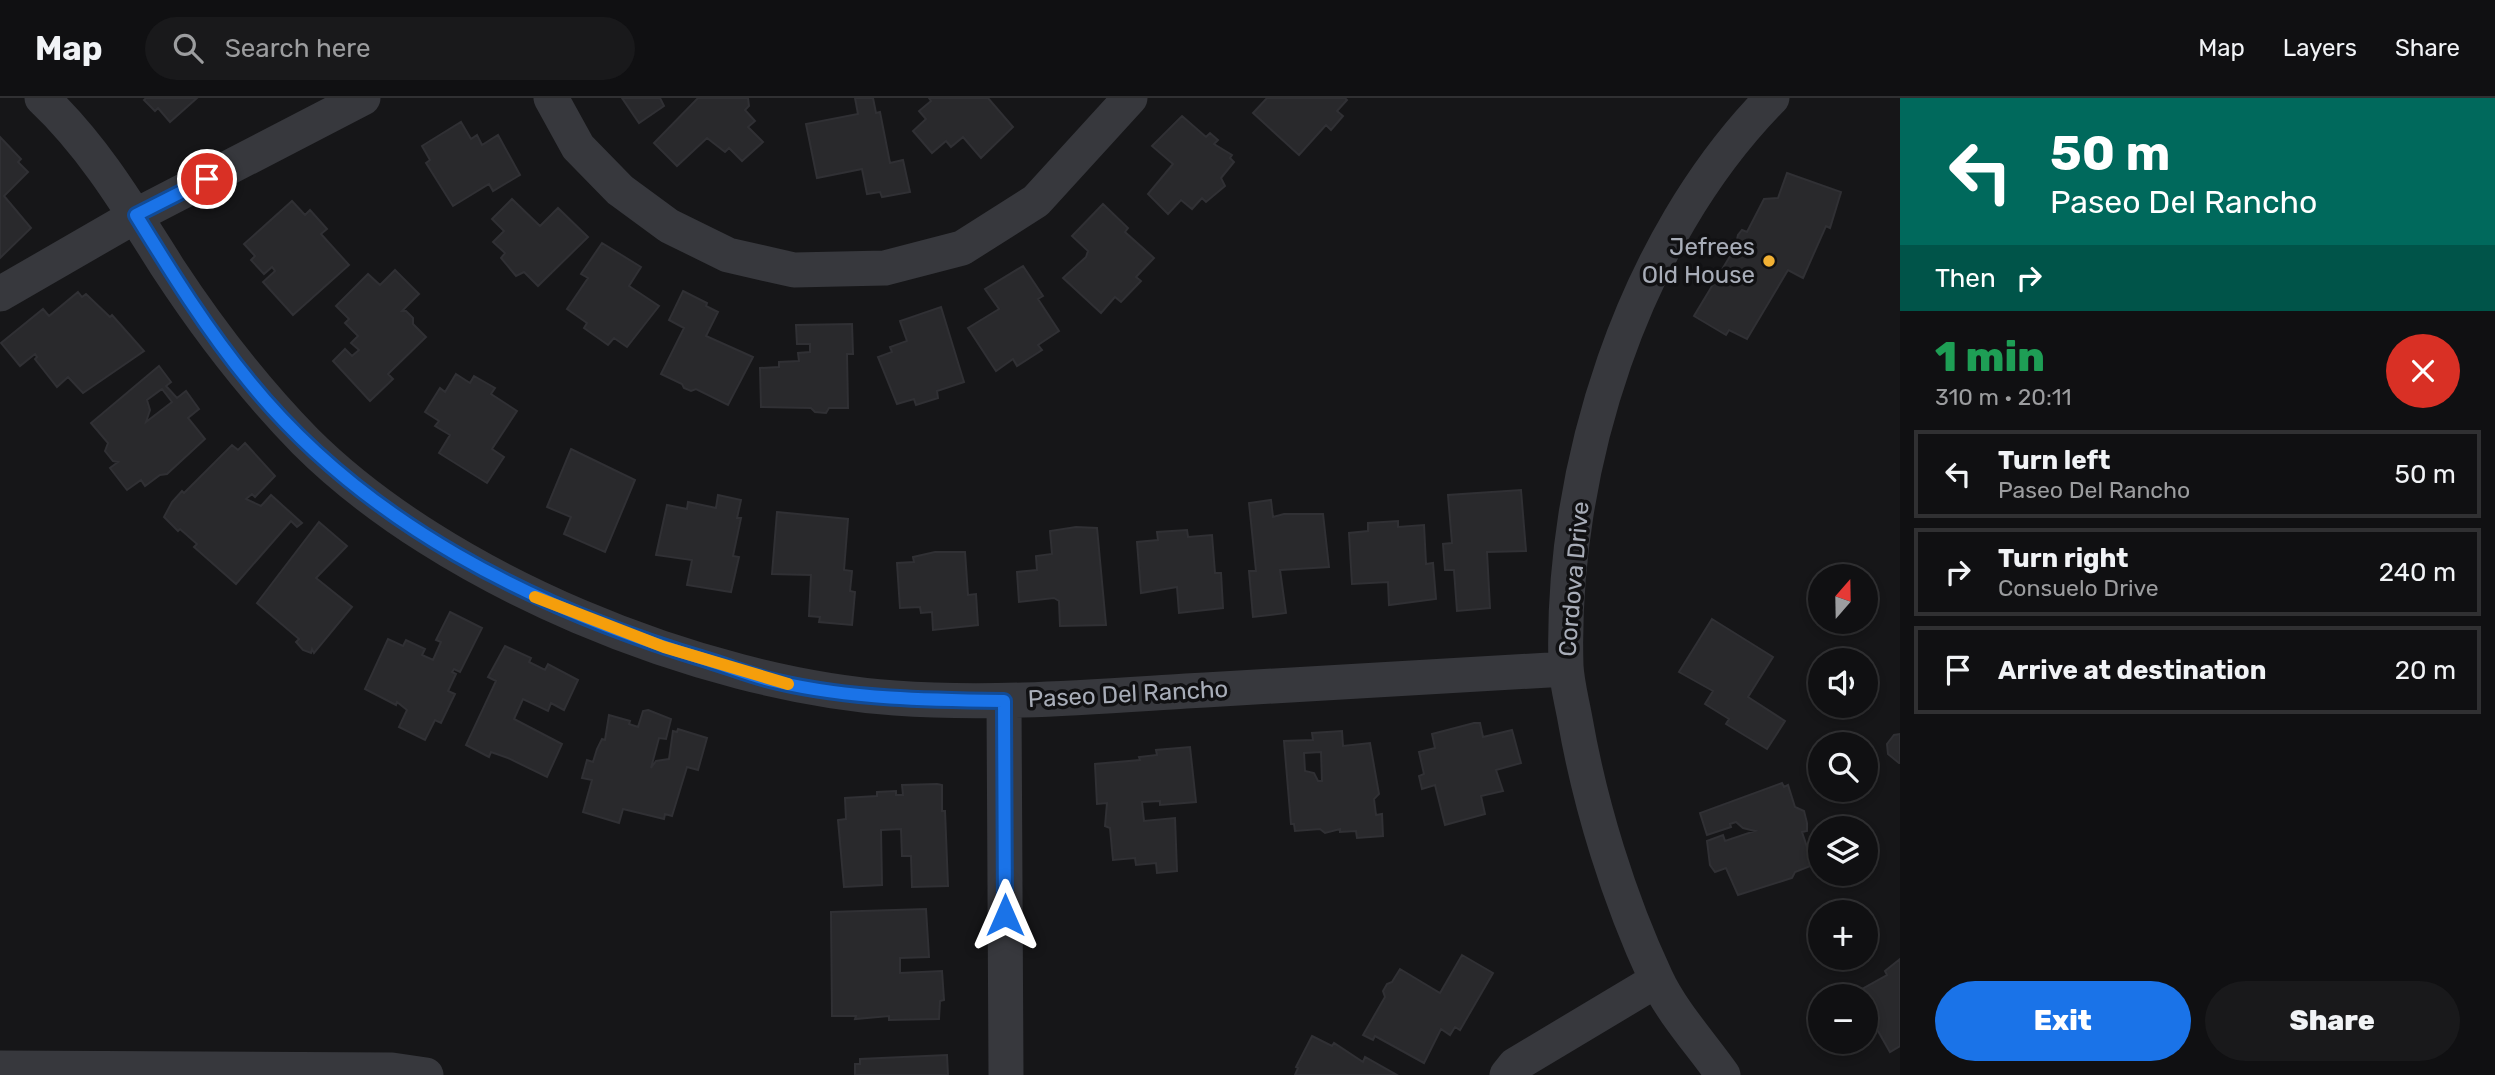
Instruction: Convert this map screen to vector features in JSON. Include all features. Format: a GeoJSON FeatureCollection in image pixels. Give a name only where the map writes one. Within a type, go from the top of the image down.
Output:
{"type":"FeatureCollection","features":[{"type":"Feature","properties":{"kind":"street","name":"Paseo Del Rancho"},"geometry":{"type":"LineString","coordinates":[[42,98],[67,122],[136,215],[169,269],[249,382],[309,444],[385,508],[475,567],[557,608],[664,647],[778,682],[892,698],[1004,701],[1566,669]]}},
{"type":"Feature","properties":{"kind":"street"},"geometry":{"type":"LineString","coordinates":[[0,294],[136,215],[363,98]]}},
{"type":"Feature","properties":{"kind":"street"},"geometry":{"type":"LineString","coordinates":[[551,98],[578,146],[620,190],[669,226],[728,255],[794,270],[885,268],[962,248],[1036,201],[1130,98]]}},
{"type":"Feature","properties":{"kind":"street","name":"Cordova Drive"},"geometry":{"type":"LineString","coordinates":[[1723,1075],[1657,980],[1612,864],[1584,770],[1566,669],[1568,583],[1579,497],[1605,387],[1632,316],[1666,247],[1704,180],[1752,118],[1772,98]]}},
{"type":"Feature","properties":{"kind":"street"},"geometry":{"type":"LineString","coordinates":[[1004,701],[1006,1075]]}},
{"type":"Feature","properties":{"kind":"street"},"geometry":{"type":"LineString","coordinates":[[1507,1075],[1515,1065],[1657,980]]}},
{"type":"Feature","properties":{"kind":"street"},"geometry":{"type":"LineString","coordinates":[[0,1069],[392,1070],[426,1075]]}},
{"type":"Feature","properties":{"kind":"building"},"geometry":{"type":"Polygon","coordinates":[[[197,98],[170,122],[158,108],[155,111],[144,100],[197,98]]]}},
{"type":"Feature","properties":{"kind":"building"},"geometry":{"type":"Polygon","coordinates":[[[622,98],[660,98],[664,106],[639,123],[622,98]]]}},
{"type":"Feature","properties":{"kind":"building"},"geometry":{"type":"Polygon","coordinates":[[[698,98],[748,98],[749,106],[745,110],[755,121],[748,127],[763,142],[742,161],[729,148],[725,152],[707,138],[677,166],[654,143],[698,98]]]}},
{"type":"Feature","properties":{"kind":"building"},"geometry":{"type":"Polygon","coordinates":[[[855,98],[873,98],[876,113],[880,112],[890,163],[903,160],[910,192],[882,197],[880,192],[867,194],[862,169],[817,178],[806,124],[858,114],[855,98]]]}},
{"type":"Feature","properties":{"kind":"building"},"geometry":{"type":"Polygon","coordinates":[[[929,98],[988,98],[1013,127],[981,158],[963,137],[951,147],[946,141],[932,153],[913,131],[926,119],[919,111],[931,101],[929,98]]]}},
{"type":"Feature","properties":{"kind":"building"},"geometry":{"type":"Polygon","coordinates":[[[1267,98],[1347,100],[1337,111],[1343,116],[1331,130],[1326,125],[1299,155],[1253,113],[1267,98]]]}},
{"type":"Feature","properties":{"kind":"building"},"geometry":{"type":"Polygon","coordinates":[[[1182,116],[1206,137],[1210,133],[1218,140],[1214,144],[1232,155],[1230,158],[1234,162],[1221,178],[1225,186],[1206,202],[1202,198],[1192,209],[1181,200],[1168,214],[1148,194],[1173,164],[1152,146],[1182,116]]]}},
{"type":"Feature","properties":{"kind":"building"},"geometry":{"type":"Polygon","coordinates":[[[461,122],[471,139],[477,135],[482,145],[498,135],[520,175],[493,191],[489,184],[453,206],[426,163],[430,160],[422,146],[461,122]]]}},
{"type":"Feature","properties":{"kind":"building"},"geometry":{"type":"Polygon","coordinates":[[[0,137],[21,159],[18,162],[28,172],[4,196],[31,228],[0,258],[0,137]]]}},
{"type":"Feature","properties":{"kind":"building","name":"Jefrees Old House"},"geometry":{"type":"Polygon","coordinates":[[[1787,173],[1841,192],[1830,228],[1826,226],[1803,278],[1788,270],[1747,339],[1729,330],[1726,335],[1694,316],[1735,248],[1738,235],[1742,230],[1747,232],[1764,199],[1778,198],[1787,173]]]}},
{"type":"Feature","properties":{"kind":"building"},"geometry":{"type":"Polygon","coordinates":[[[512,199],[540,226],[558,208],[588,237],[538,286],[524,272],[516,276],[501,258],[505,253],[493,242],[504,231],[492,219],[512,199]]]}},
{"type":"Feature","properties":{"kind":"building"},"geometry":{"type":"Polygon","coordinates":[[[292,201],[305,215],[310,210],[327,229],[321,234],[349,265],[293,315],[263,282],[275,271],[272,267],[264,274],[251,260],[255,256],[244,244],[292,201]]]}},
{"type":"Feature","properties":{"kind":"building"},"geometry":{"type":"Polygon","coordinates":[[[1103,204],[1128,228],[1125,232],[1154,258],[1136,277],[1141,281],[1121,302],[1115,297],[1101,313],[1063,278],[1086,257],[1088,251],[1072,236],[1103,204]]]}},
{"type":"Feature","properties":{"kind":"building"},"geometry":{"type":"Polygon","coordinates":[[[602,243],[641,267],[629,286],[659,306],[627,347],[614,338],[608,345],[584,328],[587,323],[567,309],[588,278],[581,274],[602,243]]]}},
{"type":"Feature","properties":{"kind":"building"},"geometry":{"type":"Polygon","coordinates":[[[1023,266],[1043,296],[1038,299],[1059,331],[1038,345],[1042,350],[1017,366],[1013,359],[996,371],[968,328],[999,309],[985,289],[1023,266]]]}},
{"type":"Feature","properties":{"kind":"building"},"geometry":{"type":"Polygon","coordinates":[[[395,270],[419,294],[402,311],[406,311],[413,318],[413,324],[426,337],[388,374],[393,379],[370,401],[333,361],[345,349],[352,356],[359,350],[351,343],[358,336],[345,323],[349,319],[336,306],[368,274],[380,285],[395,270]]]}},
{"type":"Feature","properties":{"kind":"building"},"geometry":{"type":"Polygon","coordinates":[[[683,291],[718,312],[706,336],[753,357],[728,405],[696,389],[691,391],[684,388],[682,384],[661,374],[684,328],[669,320],[683,291]]]}},
{"type":"Feature","properties":{"kind":"building"},"geometry":{"type":"Polygon","coordinates":[[[78,292],[82,297],[86,294],[110,317],[112,315],[144,351],[83,393],[68,377],[57,387],[35,359],[35,354],[20,366],[1,343],[43,309],[49,316],[78,292]]]}},
{"type":"Feature","properties":{"kind":"building"},"geometry":{"type":"Polygon","coordinates":[[[941,307],[964,382],[937,391],[938,398],[916,405],[914,399],[897,404],[878,357],[892,352],[890,347],[907,341],[900,321],[941,307]]]}},
{"type":"Feature","properties":{"kind":"building"},"geometry":{"type":"Polygon","coordinates":[[[852,324],[853,354],[847,354],[848,408],[829,408],[826,413],[815,412],[811,408],[761,407],[760,368],[779,367],[779,362],[799,361],[798,353],[810,352],[810,344],[797,344],[796,325],[852,324]]]}},
{"type":"Feature","properties":{"kind":"building"},"geometry":{"type":"Polygon","coordinates":[[[159,366],[171,382],[166,386],[177,398],[186,391],[199,409],[188,418],[205,439],[167,474],[160,475],[145,486],[141,480],[127,490],[110,468],[118,462],[113,461],[105,451],[108,443],[91,423],[159,366]],[[162,389],[147,400],[150,410],[146,422],[172,402],[162,389]]]}},
{"type":"Feature","properties":{"kind":"building"},"geometry":{"type":"Polygon","coordinates":[[[456,374],[470,383],[474,376],[495,388],[491,394],[517,411],[492,449],[504,457],[487,483],[439,453],[450,435],[435,426],[439,421],[425,412],[440,388],[445,392],[456,374]]]}},
{"type":"Feature","properties":{"kind":"building"},"geometry":{"type":"Polygon","coordinates":[[[245,443],[275,476],[255,497],[252,494],[246,499],[261,506],[271,495],[302,523],[297,527],[291,521],[236,584],[194,547],[197,544],[164,517],[182,491],[184,493],[232,445],[238,450],[245,443]]]}},
{"type":"Feature","properties":{"kind":"building"},"geometry":{"type":"Polygon","coordinates":[[[571,449],[635,480],[605,552],[564,534],[571,517],[547,507],[571,449]]]}},
{"type":"Feature","properties":{"kind":"building"},"geometry":{"type":"Polygon","coordinates":[[[1521,490],[1526,551],[1487,552],[1490,608],[1457,611],[1454,570],[1445,570],[1443,544],[1452,543],[1448,495],[1521,490]]]}},
{"type":"Feature","properties":{"kind":"building"},"geometry":{"type":"Polygon","coordinates":[[[718,495],[741,500],[737,518],[741,518],[733,556],[739,557],[731,592],[687,585],[692,560],[656,555],[667,505],[687,509],[688,502],[716,508],[718,495]]]}},
{"type":"Feature","properties":{"kind":"building"},"geometry":{"type":"Polygon","coordinates":[[[1271,500],[1273,517],[1284,514],[1323,514],[1329,567],[1280,570],[1286,613],[1253,617],[1249,571],[1256,571],[1249,503],[1271,500]]]}},
{"type":"Feature","properties":{"kind":"building"},"geometry":{"type":"Polygon","coordinates":[[[777,512],[848,519],[844,570],[852,571],[850,591],[855,592],[852,625],[819,622],[820,617],[809,616],[811,575],[772,574],[777,512]]]}},
{"type":"Feature","properties":{"kind":"building"},"geometry":{"type":"Polygon","coordinates":[[[1398,521],[1398,527],[1424,525],[1426,564],[1433,563],[1436,599],[1389,605],[1388,582],[1352,584],[1349,533],[1368,531],[1368,523],[1398,521]]]}},
{"type":"Feature","properties":{"kind":"building"},"geometry":{"type":"Polygon","coordinates":[[[319,522],[347,546],[316,578],[352,607],[314,653],[312,649],[311,653],[303,650],[296,642],[299,639],[257,603],[319,522]]]}},
{"type":"Feature","properties":{"kind":"building"},"geometry":{"type":"Polygon","coordinates":[[[1076,527],[1097,528],[1106,625],[1060,626],[1059,601],[1054,598],[1019,602],[1017,572],[1037,570],[1036,556],[1052,554],[1050,531],[1076,527]]]}},
{"type":"Feature","properties":{"kind":"building"},"geometry":{"type":"Polygon","coordinates":[[[1187,530],[1188,537],[1212,535],[1215,573],[1221,573],[1223,608],[1179,613],[1177,587],[1141,593],[1137,542],[1158,540],[1157,532],[1187,530]]]}},
{"type":"Feature","properties":{"kind":"building"},"geometry":{"type":"Polygon","coordinates":[[[935,552],[965,552],[968,595],[976,594],[978,625],[933,630],[932,612],[921,613],[920,607],[900,608],[897,563],[914,562],[913,557],[935,552]]]}},
{"type":"Feature","properties":{"kind":"building"},"geometry":{"type":"Polygon","coordinates":[[[450,612],[482,628],[460,672],[454,669],[452,672],[456,674],[448,691],[455,694],[441,723],[435,720],[425,740],[399,727],[407,710],[397,702],[396,705],[365,689],[388,639],[403,646],[406,640],[425,649],[422,655],[433,660],[441,642],[436,640],[450,612]]]}},
{"type":"Feature","properties":{"kind":"building"},"geometry":{"type":"Polygon","coordinates":[[[1712,619],[1773,657],[1748,697],[1785,721],[1767,749],[1726,724],[1729,719],[1705,704],[1713,691],[1679,672],[1712,619]]]}},
{"type":"Feature","properties":{"kind":"building"},"geometry":{"type":"Polygon","coordinates":[[[505,646],[531,658],[529,662],[545,670],[548,664],[578,680],[564,710],[551,703],[548,711],[523,699],[514,719],[562,744],[547,777],[508,758],[491,752],[489,757],[466,745],[496,681],[488,677],[505,646]]]}},
{"type":"Feature","properties":{"kind":"building"},"geometry":{"type":"Polygon","coordinates":[[[648,710],[671,719],[666,739],[659,738],[651,768],[656,761],[669,759],[673,731],[677,732],[678,729],[707,738],[698,770],[687,767],[672,816],[665,814],[664,819],[623,809],[619,823],[583,812],[592,780],[582,778],[587,760],[593,762],[602,739],[605,740],[609,715],[630,721],[629,724],[638,727],[643,711],[648,710]]]}},
{"type":"Feature","properties":{"kind":"building"},"geometry":{"type":"Polygon","coordinates":[[[1480,723],[1483,737],[1512,730],[1521,763],[1496,770],[1503,791],[1481,796],[1485,814],[1445,825],[1435,785],[1422,789],[1419,776],[1424,774],[1419,752],[1435,748],[1432,734],[1480,723]]]}},
{"type":"Feature","properties":{"kind":"building"},"geometry":{"type":"Polygon","coordinates":[[[1342,731],[1343,746],[1370,743],[1379,794],[1374,799],[1376,815],[1382,814],[1383,836],[1357,838],[1356,831],[1340,832],[1340,829],[1325,833],[1320,829],[1295,831],[1294,824],[1291,824],[1284,741],[1313,740],[1312,733],[1342,731]],[[1321,752],[1304,753],[1305,771],[1314,773],[1318,781],[1322,781],[1321,752]]]}},
{"type":"Feature","properties":{"kind":"building"},"geometry":{"type":"Polygon","coordinates":[[[1900,734],[1899,763],[1888,754],[1887,744],[1894,735],[1900,734]]]}},
{"type":"Feature","properties":{"kind":"building"},"geometry":{"type":"Polygon","coordinates":[[[1190,747],[1196,802],[1160,805],[1160,801],[1142,802],[1144,821],[1175,818],[1177,871],[1157,873],[1156,863],[1136,865],[1135,858],[1113,860],[1110,828],[1105,826],[1107,803],[1097,804],[1095,764],[1140,760],[1139,757],[1157,755],[1156,750],[1190,747]]]}},
{"type":"Feature","properties":{"kind":"building"},"geometry":{"type":"Polygon","coordinates":[[[1782,783],[1784,787],[1788,785],[1795,807],[1804,811],[1807,823],[1807,831],[1802,832],[1808,850],[1808,867],[1795,872],[1792,878],[1738,895],[1726,868],[1715,872],[1710,865],[1707,841],[1723,835],[1725,841],[1755,831],[1743,828],[1736,822],[1730,824],[1731,827],[1707,835],[1700,813],[1782,783]]]}},
{"type":"Feature","properties":{"kind":"building"},"geometry":{"type":"Polygon","coordinates":[[[902,785],[942,785],[942,811],[945,811],[948,886],[912,887],[911,856],[902,856],[901,829],[881,830],[882,885],[844,887],[838,820],[846,819],[845,798],[877,796],[877,792],[896,791],[896,795],[903,795],[902,785]]]}},
{"type":"Feature","properties":{"kind":"building"},"geometry":{"type":"Polygon","coordinates":[[[926,909],[929,957],[900,958],[900,973],[942,971],[944,1000],[940,1001],[939,1019],[889,1020],[889,1016],[855,1019],[856,1016],[832,1016],[831,912],[926,909]]]}},
{"type":"Feature","properties":{"kind":"building"},"geometry":{"type":"Polygon","coordinates":[[[1462,955],[1493,973],[1460,1030],[1455,1027],[1450,1035],[1441,1029],[1424,1063],[1375,1036],[1373,1040],[1363,1035],[1385,997],[1383,991],[1400,969],[1440,993],[1462,955]]]}},
{"type":"Feature","properties":{"kind":"building"},"geometry":{"type":"Polygon","coordinates":[[[1900,959],[1900,1046],[1890,1052],[1878,1031],[1878,984],[1871,984],[1887,975],[1885,971],[1900,959]]]}},
{"type":"Feature","properties":{"kind":"building"},"geometry":{"type":"Polygon","coordinates":[[[1312,1036],[1332,1046],[1334,1043],[1363,1062],[1365,1057],[1397,1075],[1295,1075],[1298,1068],[1296,1067],[1312,1036]]]}},
{"type":"Feature","properties":{"kind":"building"},"geometry":{"type":"Polygon","coordinates":[[[947,1055],[948,1075],[855,1075],[855,1064],[860,1064],[860,1059],[947,1055]]]}},
{"type":"Feature","properties":{"kind":"slow traffic"},"geometry":{"type":"LineString","coordinates":[[535,597],[557,608],[664,647],[788,684]]}},
{"type":"Feature","properties":{"kind":"place","name":"Jefrees Old House"},"geometry":{"type":"Point","coordinates":[1769,261]}},
{"type":"Feature","properties":{"kind":"route"},"geometry":{"type":"LineString","coordinates":[[207,179],[136,215],[169,269],[249,382],[309,444],[385,508],[475,567],[557,608],[664,647],[778,682],[892,698],[1004,701],[1005,915]]}}]}
